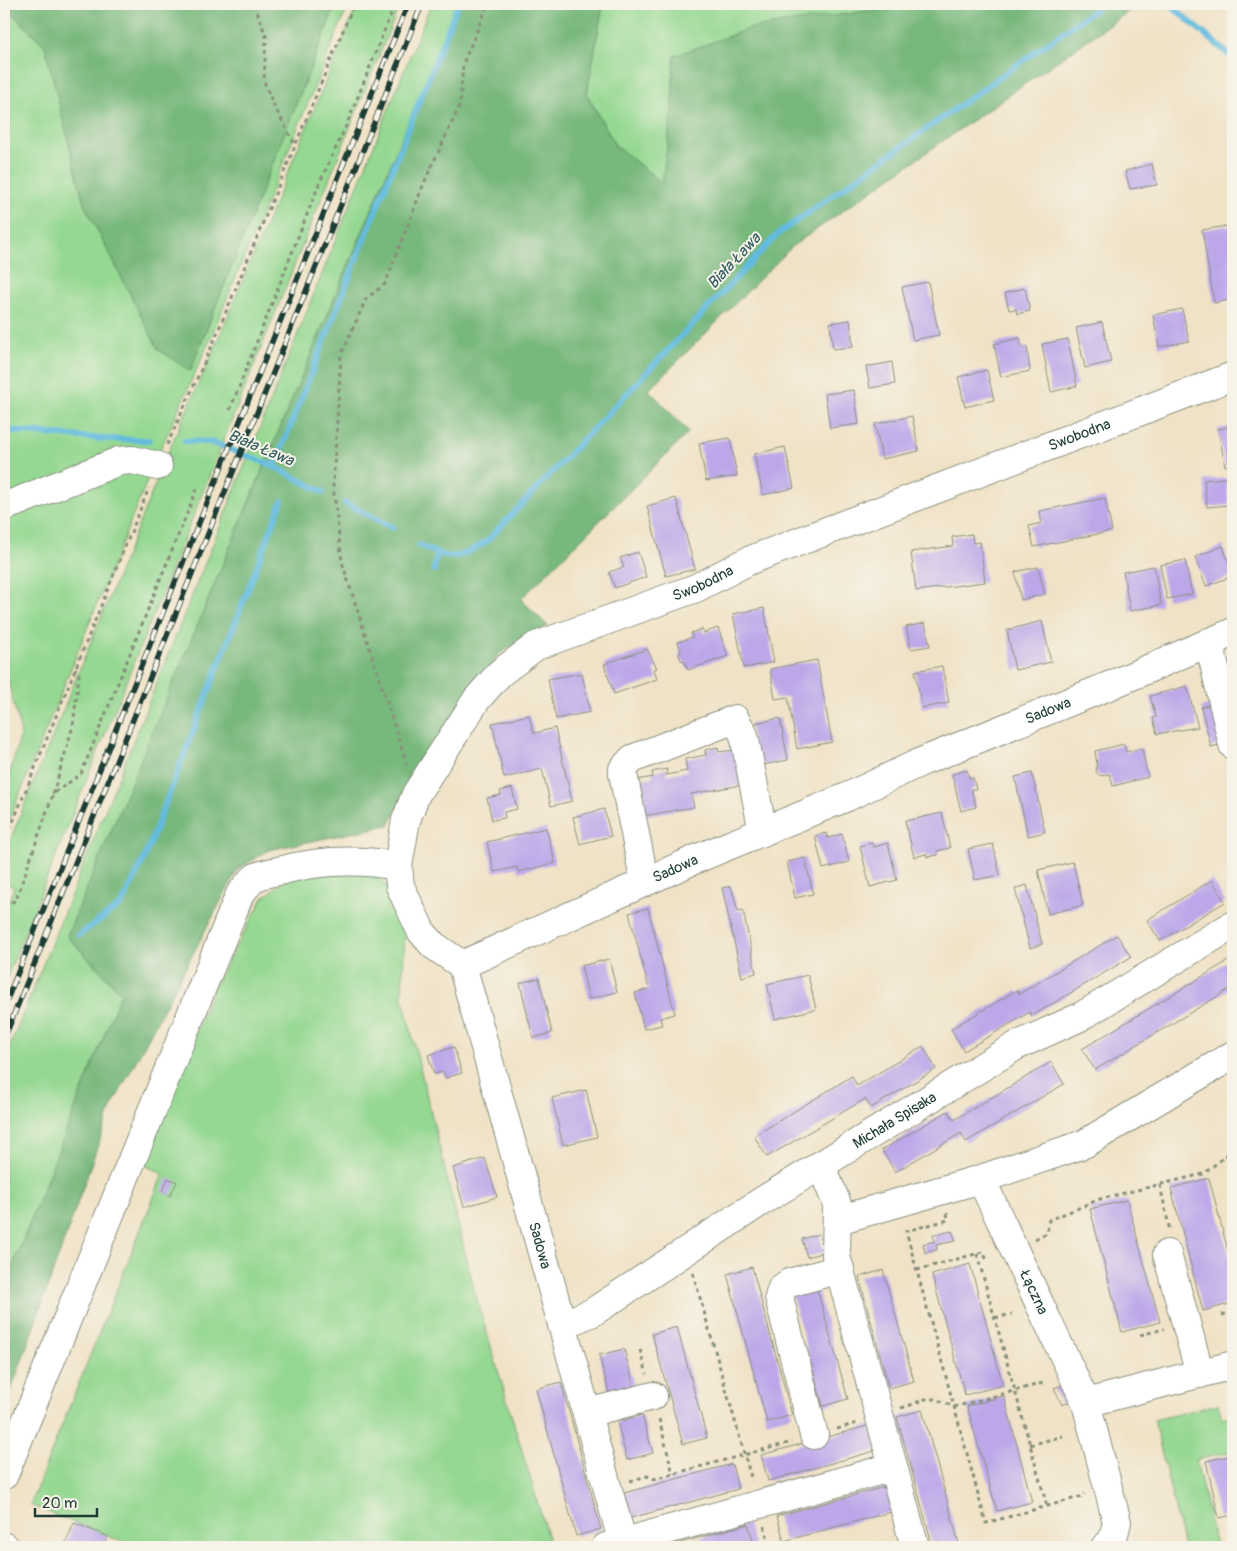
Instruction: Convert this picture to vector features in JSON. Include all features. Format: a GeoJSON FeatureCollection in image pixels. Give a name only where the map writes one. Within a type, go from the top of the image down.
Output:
{"type":"FeatureCollection","features":[{"type":"Feature","properties":{"kind":"street","name":"Swobodna"},"geometry":{"type":"LineString","coordinates":[[462,965],[433,945],[421,931],[404,896],[398,876],[398,866],[406,820],[416,794],[485,688],[509,665],[536,646],[696,588],[748,561],[1233,376]]}},
{"type":"Feature","properties":{"kind":"street"},"geometry":{"type":"LineString","coordinates":[[4,507],[119,461],[132,460],[158,466]]}},
{"type":"Feature","properties":{"kind":"street"},"geometry":{"type":"LineString","coordinates":[[1221,637],[1233,745]]}},
{"type":"Feature","properties":{"kind":"street","name":"Sadowa"},"geometry":{"type":"LineString","coordinates":[[617,1545],[607,1486],[462,965],[647,881],[847,797],[938,754],[1031,719],[1221,637]]}},
{"type":"Feature","properties":{"kind":"street"},"geometry":{"type":"LineString","coordinates":[[647,881],[642,868],[623,774],[623,769],[632,759],[735,719],[744,735],[763,832]]}},
{"type":"Feature","properties":{"kind":"street"},"geometry":{"type":"LineString","coordinates":[[4,1475],[240,894],[251,881],[259,876],[322,861],[366,860],[398,866]]}},
{"type":"Feature","properties":{"kind":"street","name":"Michała Spisaka"},"geometry":{"type":"LineString","coordinates":[[562,1325],[593,1312],[820,1165],[1016,1046],[1080,1017],[1233,925]]}},
{"type":"Feature","properties":{"kind":"street"},"geometry":{"type":"LineString","coordinates":[[838,1220],[981,1179],[1084,1144],[1233,1055]]}},
{"type":"Feature","properties":{"kind":"street"},"geometry":{"type":"LineString","coordinates":[[820,1165],[835,1197],[838,1220],[836,1247],[840,1269],[893,1467],[909,1546]]}},
{"type":"Feature","properties":{"kind":"street","name":"Łączna"},"geometry":{"type":"LineString","coordinates":[[981,1179],[1086,1403],[1116,1517],[1116,1531],[1111,1545]]}},
{"type":"Feature","properties":{"kind":"street"},"geometry":{"type":"LineString","coordinates":[[1167,1254],[1200,1374]]}},
{"type":"Feature","properties":{"kind":"street"},"geometry":{"type":"LineString","coordinates":[[814,1435],[779,1297],[782,1288],[789,1283],[840,1269]]}},
{"type":"Feature","properties":{"kind":"street"},"geometry":{"type":"LineString","coordinates":[[1086,1403],[1233,1365]]}},
{"type":"Feature","properties":{"kind":"street"},"geometry":{"type":"LineString","coordinates":[[587,1413],[653,1396]]}},
{"type":"Feature","properties":{"kind":"street"},"geometry":{"type":"LineString","coordinates":[[617,1545],[893,1467]]}},
{"type":"Feature","properties":{"kind":"path"},"geometry":{"type":"LineString","coordinates":[[254,4],[266,36],[264,81],[273,104],[295,144]]}},
{"type":"Feature","properties":{"kind":"path"},"geometry":{"type":"LineString","coordinates":[[4,844],[158,466],[212,343],[354,4]]}},
{"type":"Feature","properties":{"kind":"path"},"geometry":{"type":"LineString","coordinates":[[230,410],[316,193],[347,124],[394,4]]}},
{"type":"Feature","properties":{"kind":"path"},"geometry":{"type":"LineString","coordinates":[[416,794],[342,562],[333,485],[341,355],[366,299],[385,284],[424,183],[460,105],[463,64],[488,4]]}},
{"type":"Feature","properties":{"kind":"path"},"geometry":{"type":"LineString","coordinates":[[53,794],[81,774],[198,490]]}},
{"type":"Feature","properties":{"kind":"path"},"geometry":{"type":"LineString","coordinates":[[4,906],[16,900],[53,794],[73,726],[79,675],[75,668]]}},
{"type":"Feature","properties":{"kind":"path"},"geometry":{"type":"LineString","coordinates":[[1014,1249],[1048,1233],[1050,1220],[1100,1199],[1203,1174],[1233,1150]]}},
{"type":"Feature","properties":{"kind":"path"},"geometry":{"type":"LineString","coordinates":[[1160,1185],[1173,1247],[1167,1254]]}},
{"type":"Feature","properties":{"kind":"path"},"geometry":{"type":"LineString","coordinates":[[941,1191],[948,1220],[906,1231],[986,1523],[1080,1497],[1088,1491]]}},
{"type":"Feature","properties":{"kind":"path"},"geometry":{"type":"LineString","coordinates":[[686,1251],[770,1547]]}},
{"type":"Feature","properties":{"kind":"path"},"geometry":{"type":"LineString","coordinates":[[917,1270],[983,1252],[986,1260]]}},
{"type":"Feature","properties":{"kind":"path"},"geometry":{"type":"LineString","coordinates":[[977,1254],[1047,1506]]}},
{"type":"Feature","properties":{"kind":"path"},"geometry":{"type":"LineString","coordinates":[[1222,1315],[1233,1312]]}},
{"type":"Feature","properties":{"kind":"path"},"geometry":{"type":"LineString","coordinates":[[995,1318],[1012,1314]]}},
{"type":"Feature","properties":{"kind":"path"},"geometry":{"type":"LineString","coordinates":[[607,1486],[647,1476],[654,1479],[879,1418],[894,1410],[914,1404],[921,1398],[933,1397],[954,1407],[1043,1383]]}},
{"type":"Feature","properties":{"kind":"path"},"geometry":{"type":"LineString","coordinates":[[1030,1445],[1063,1436]]}},
{"type":"Feature","properties":{"kind":"green space"},"geometry":{"type":"Polygon","coordinates":[[[4,4],[336,4],[190,371],[158,349],[84,204],[45,46],[4,4]]]}},
{"type":"Feature","properties":{"kind":"green space"},"geometry":{"type":"Polygon","coordinates":[[[336,4],[349,4],[209,342],[156,459],[4,833],[4,794],[21,733],[4,665],[4,6],[45,46],[84,204],[190,371],[336,4]]]}},
{"type":"Feature","properties":{"kind":"green space"},"geometry":{"type":"Polygon","coordinates":[[[358,4],[400,4],[4,984],[4,914],[14,887],[4,883],[4,855],[172,443],[209,361],[358,4]]]}},
{"type":"Feature","properties":{"kind":"green space"},"geometry":{"type":"Polygon","coordinates":[[[431,4],[458,4],[67,936],[121,993],[4,1288],[4,1061],[431,4]]]}},
{"type":"Feature","properties":{"kind":"green space"},"geometry":{"type":"Polygon","coordinates":[[[458,4],[612,4],[602,10],[587,94],[615,145],[662,183],[672,113],[674,56],[751,28],[914,4],[1148,4],[1129,11],[794,245],[649,390],[689,432],[521,599],[548,626],[500,653],[409,789],[389,825],[269,850],[238,869],[111,1108],[4,1411],[4,1288],[121,993],[67,936],[458,4]]]}},
{"type":"Feature","properties":{"kind":"green space"},"geometry":{"type":"Polygon","coordinates":[[[612,4],[914,4],[849,15],[674,56],[672,113],[662,184],[615,145],[587,94],[602,10],[612,4]]]}},
{"type":"Feature","properties":{"kind":"green space"},"geometry":{"type":"Polygon","coordinates":[[[373,872],[391,892],[405,928],[402,994],[475,1293],[548,1538],[541,1547],[135,1547],[30,1505],[163,1174],[142,1163],[213,988],[263,898],[292,874],[373,872]]]}},
{"type":"Feature","properties":{"kind":"green space"},"geometry":{"type":"Polygon","coordinates":[[[1218,1404],[1222,1419],[1233,1416],[1233,1451],[1196,1460],[1216,1547],[1184,1547],[1154,1420],[1218,1404]]]}},
{"type":"Feature","properties":{"kind":"building"},"geometry":{"type":"Polygon","coordinates":[[[1152,164],[1157,185],[1130,189],[1125,171],[1152,164]]]}},
{"type":"Feature","properties":{"kind":"building"},"geometry":{"type":"Polygon","coordinates":[[[1233,225],[1233,299],[1214,303],[1202,230],[1233,225]]]}},
{"type":"Feature","properties":{"kind":"building"},"geometry":{"type":"Polygon","coordinates":[[[928,282],[939,335],[913,340],[902,287],[928,282]]]}},
{"type":"Feature","properties":{"kind":"building"},"geometry":{"type":"Polygon","coordinates":[[[1025,288],[1030,311],[1017,314],[1016,309],[1009,310],[1005,293],[1025,288]]]}},
{"type":"Feature","properties":{"kind":"building"},"geometry":{"type":"Polygon","coordinates":[[[1182,309],[1189,341],[1159,347],[1153,315],[1182,309]]]}},
{"type":"Feature","properties":{"kind":"building"},"geometry":{"type":"Polygon","coordinates":[[[850,320],[853,347],[833,349],[830,323],[850,320]]]}},
{"type":"Feature","properties":{"kind":"building"},"geometry":{"type":"Polygon","coordinates":[[[1102,322],[1111,362],[1085,368],[1076,328],[1102,322]]]}},
{"type":"Feature","properties":{"kind":"building"},"geometry":{"type":"Polygon","coordinates":[[[1020,338],[1022,348],[1027,347],[1030,371],[1001,377],[994,344],[1020,338]]]}},
{"type":"Feature","properties":{"kind":"building"},"geometry":{"type":"Polygon","coordinates":[[[1068,339],[1077,386],[1051,392],[1042,344],[1068,339]]]}},
{"type":"Feature","properties":{"kind":"building"},"geometry":{"type":"Polygon","coordinates":[[[892,362],[895,384],[870,388],[866,367],[892,362]]]}},
{"type":"Feature","properties":{"kind":"building"},"geometry":{"type":"Polygon","coordinates":[[[987,370],[994,400],[965,407],[958,377],[987,370]]]}},
{"type":"Feature","properties":{"kind":"building"},"geometry":{"type":"Polygon","coordinates":[[[854,390],[859,424],[830,428],[825,394],[854,390]]]}},
{"type":"Feature","properties":{"kind":"building"},"geometry":{"type":"Polygon","coordinates":[[[912,416],[919,451],[882,459],[875,424],[912,416]]]}},
{"type":"Feature","properties":{"kind":"building"},"geometry":{"type":"Polygon","coordinates":[[[1233,426],[1233,464],[1225,466],[1218,429],[1233,426]]]}},
{"type":"Feature","properties":{"kind":"building"},"geometry":{"type":"Polygon","coordinates":[[[730,438],[737,476],[706,481],[699,443],[730,438]]]}},
{"type":"Feature","properties":{"kind":"building"},"geometry":{"type":"Polygon","coordinates":[[[785,447],[794,488],[763,495],[754,454],[785,447]]]}},
{"type":"Feature","properties":{"kind":"building"},"geometry":{"type":"Polygon","coordinates":[[[1226,478],[1229,505],[1207,507],[1204,480],[1226,478]]]}},
{"type":"Feature","properties":{"kind":"building"},"geometry":{"type":"Polygon","coordinates":[[[676,498],[695,569],[666,576],[647,506],[676,498]]]}},
{"type":"Feature","properties":{"kind":"building"},"geometry":{"type":"Polygon","coordinates":[[[1105,498],[1112,531],[1034,547],[1029,526],[1042,523],[1039,511],[1105,498]]]}},
{"type":"Feature","properties":{"kind":"building"},"geometry":{"type":"Polygon","coordinates":[[[972,534],[973,543],[980,542],[985,582],[916,591],[911,552],[953,546],[952,537],[972,534]]]}},
{"type":"Feature","properties":{"kind":"building"},"geometry":{"type":"Polygon","coordinates":[[[1223,546],[1233,576],[1206,586],[1195,557],[1223,546]]]}},
{"type":"Feature","properties":{"kind":"building"},"geometry":{"type":"Polygon","coordinates":[[[638,552],[646,577],[615,588],[609,572],[624,567],[620,558],[638,552]]]}},
{"type":"Feature","properties":{"kind":"building"},"geometry":{"type":"Polygon","coordinates":[[[1185,560],[1192,594],[1167,599],[1160,565],[1185,560]]]}},
{"type":"Feature","properties":{"kind":"building"},"geometry":{"type":"Polygon","coordinates":[[[1154,566],[1161,605],[1130,611],[1123,572],[1154,566]]]}},
{"type":"Feature","properties":{"kind":"building"},"geometry":{"type":"Polygon","coordinates":[[[1038,567],[1045,594],[1021,600],[1015,572],[1038,567]]]}},
{"type":"Feature","properties":{"kind":"building"},"geometry":{"type":"Polygon","coordinates":[[[764,608],[774,662],[744,668],[733,614],[764,608]]]}},
{"type":"Feature","properties":{"kind":"building"},"geometry":{"type":"Polygon","coordinates":[[[1042,621],[1051,662],[1015,670],[1007,630],[1042,621]]]}},
{"type":"Feature","properties":{"kind":"building"},"geometry":{"type":"Polygon","coordinates":[[[925,623],[930,646],[911,649],[906,627],[925,623]]]}},
{"type":"Feature","properties":{"kind":"building"},"geometry":{"type":"Polygon","coordinates":[[[718,628],[728,656],[688,670],[679,655],[681,651],[678,642],[693,637],[691,633],[702,629],[704,633],[718,628]]]}},
{"type":"Feature","properties":{"kind":"building"},"geometry":{"type":"Polygon","coordinates":[[[647,649],[657,668],[654,669],[657,679],[614,694],[604,664],[647,649]]]}},
{"type":"Feature","properties":{"kind":"building"},"geometry":{"type":"Polygon","coordinates":[[[817,660],[832,742],[797,749],[788,697],[775,699],[770,669],[817,660]]]}},
{"type":"Feature","properties":{"kind":"building"},"geometry":{"type":"Polygon","coordinates":[[[942,666],[949,703],[922,708],[915,671],[942,666]]]}},
{"type":"Feature","properties":{"kind":"building"},"geometry":{"type":"Polygon","coordinates":[[[582,673],[590,712],[556,719],[548,679],[582,673]]]}},
{"type":"Feature","properties":{"kind":"building"},"geometry":{"type":"Polygon","coordinates":[[[1187,686],[1198,727],[1157,734],[1153,718],[1156,717],[1150,696],[1187,686]]]}},
{"type":"Feature","properties":{"kind":"building"},"geometry":{"type":"Polygon","coordinates":[[[1216,703],[1226,743],[1211,747],[1201,707],[1216,703]]]}},
{"type":"Feature","properties":{"kind":"building"},"geometry":{"type":"Polygon","coordinates":[[[529,715],[534,733],[555,728],[572,801],[551,806],[542,769],[504,778],[492,723],[529,715]]]}},
{"type":"Feature","properties":{"kind":"building"},"geometry":{"type":"Polygon","coordinates":[[[780,718],[788,760],[758,766],[750,724],[780,718]]]}},
{"type":"Feature","properties":{"kind":"building"},"geometry":{"type":"Polygon","coordinates":[[[1124,744],[1126,752],[1142,748],[1148,777],[1113,786],[1110,774],[1101,776],[1096,772],[1095,751],[1124,744]]]}},
{"type":"Feature","properties":{"kind":"building"},"geometry":{"type":"Polygon","coordinates":[[[718,747],[719,752],[741,749],[747,784],[691,794],[694,807],[638,817],[631,781],[653,777],[652,772],[667,769],[666,775],[687,771],[685,759],[706,755],[705,750],[718,747]]]}},
{"type":"Feature","properties":{"kind":"building"},"geometry":{"type":"Polygon","coordinates":[[[967,770],[969,778],[973,778],[976,789],[971,789],[976,807],[961,811],[952,774],[967,770]]]}},
{"type":"Feature","properties":{"kind":"building"},"geometry":{"type":"Polygon","coordinates":[[[1032,773],[1045,832],[1028,836],[1015,777],[1032,773]]]}},
{"type":"Feature","properties":{"kind":"building"},"geometry":{"type":"Polygon","coordinates":[[[512,788],[517,809],[504,812],[505,818],[492,820],[487,798],[501,795],[500,791],[512,788]]]}},
{"type":"Feature","properties":{"kind":"building"},"geometry":{"type":"Polygon","coordinates":[[[604,809],[611,836],[580,844],[573,817],[604,809]]]}},
{"type":"Feature","properties":{"kind":"building"},"geometry":{"type":"Polygon","coordinates":[[[942,813],[950,848],[937,851],[938,855],[927,857],[926,854],[914,857],[905,821],[942,813]]]}},
{"type":"Feature","properties":{"kind":"building"},"geometry":{"type":"Polygon","coordinates":[[[546,828],[555,863],[518,872],[517,867],[494,872],[487,842],[546,828]]]}},
{"type":"Feature","properties":{"kind":"building"},"geometry":{"type":"Polygon","coordinates":[[[826,833],[828,838],[842,834],[849,862],[823,869],[815,836],[826,833]]]}},
{"type":"Feature","properties":{"kind":"building"},"geometry":{"type":"Polygon","coordinates":[[[872,843],[874,847],[888,843],[897,880],[870,887],[860,846],[872,843]]]}},
{"type":"Feature","properties":{"kind":"building"},"geometry":{"type":"Polygon","coordinates":[[[993,844],[1000,875],[975,880],[968,849],[993,844]]]}},
{"type":"Feature","properties":{"kind":"building"},"geometry":{"type":"Polygon","coordinates":[[[805,858],[813,894],[795,898],[787,862],[805,858]]]}},
{"type":"Feature","properties":{"kind":"building"},"geometry":{"type":"Polygon","coordinates":[[[1073,862],[1083,905],[1048,914],[1038,870],[1073,862]]]}},
{"type":"Feature","properties":{"kind":"building"},"geometry":{"type":"Polygon","coordinates":[[[1212,880],[1225,902],[1160,941],[1147,920],[1212,880]]]}},
{"type":"Feature","properties":{"kind":"building"},"geometry":{"type":"Polygon","coordinates":[[[1027,885],[1042,944],[1030,948],[1015,889],[1027,885]]]}},
{"type":"Feature","properties":{"kind":"building"},"geometry":{"type":"Polygon","coordinates":[[[731,886],[738,911],[743,910],[756,973],[742,977],[722,888],[731,886]]]}},
{"type":"Feature","properties":{"kind":"building"},"geometry":{"type":"Polygon","coordinates":[[[648,908],[675,1014],[660,1018],[662,1025],[644,1029],[635,993],[649,989],[629,913],[648,908]]]}},
{"type":"Feature","properties":{"kind":"building"},"geometry":{"type":"Polygon","coordinates":[[[1117,935],[1131,957],[1032,1016],[1030,1012],[964,1051],[951,1029],[1017,990],[1019,994],[1117,935]]]}},
{"type":"Feature","properties":{"kind":"building"},"geometry":{"type":"Polygon","coordinates":[[[1233,958],[1233,987],[1095,1070],[1082,1049],[1233,958]]]}},
{"type":"Feature","properties":{"kind":"building"},"geometry":{"type":"Polygon","coordinates":[[[609,959],[617,992],[589,999],[581,966],[609,959]]]}},
{"type":"Feature","properties":{"kind":"building"},"geometry":{"type":"Polygon","coordinates":[[[808,975],[816,1009],[775,1019],[767,984],[808,975]]]}},
{"type":"Feature","properties":{"kind":"building"},"geometry":{"type":"Polygon","coordinates":[[[539,978],[552,1033],[533,1038],[520,983],[539,978]]]}},
{"type":"Feature","properties":{"kind":"building"},"geometry":{"type":"Polygon","coordinates":[[[923,1046],[936,1069],[871,1108],[865,1099],[767,1157],[754,1136],[852,1076],[857,1086],[923,1046]]]}},
{"type":"Feature","properties":{"kind":"building"},"geometry":{"type":"Polygon","coordinates":[[[454,1047],[462,1073],[446,1078],[443,1072],[434,1074],[428,1055],[454,1047]]]}},
{"type":"Feature","properties":{"kind":"building"},"geometry":{"type":"Polygon","coordinates":[[[1051,1062],[1064,1084],[966,1142],[961,1133],[895,1172],[882,1150],[948,1111],[954,1120],[1051,1062]]]}},
{"type":"Feature","properties":{"kind":"building"},"geometry":{"type":"Polygon","coordinates":[[[586,1090],[597,1137],[563,1145],[552,1098],[586,1090]]]}},
{"type":"Feature","properties":{"kind":"building"},"geometry":{"type":"Polygon","coordinates":[[[485,1158],[497,1197],[464,1207],[453,1168],[485,1158]]]}},
{"type":"Feature","properties":{"kind":"building"},"geometry":{"type":"Polygon","coordinates":[[[168,1178],[177,1182],[170,1196],[162,1191],[168,1178]]]}},
{"type":"Feature","properties":{"kind":"building"},"geometry":{"type":"Polygon","coordinates":[[[1209,1178],[1233,1270],[1233,1303],[1203,1311],[1171,1188],[1209,1178]]]}},
{"type":"Feature","properties":{"kind":"building"},"geometry":{"type":"Polygon","coordinates":[[[1127,1200],[1160,1322],[1122,1332],[1090,1209],[1127,1200]]]}},
{"type":"Feature","properties":{"kind":"building"},"geometry":{"type":"Polygon","coordinates":[[[952,1231],[956,1241],[936,1245],[937,1250],[925,1253],[923,1244],[935,1241],[933,1235],[952,1231]]]}},
{"type":"Feature","properties":{"kind":"building"},"geometry":{"type":"Polygon","coordinates":[[[819,1234],[824,1252],[807,1257],[802,1239],[819,1234]]]}},
{"type":"Feature","properties":{"kind":"building"},"geometry":{"type":"Polygon","coordinates":[[[970,1264],[1003,1385],[965,1395],[932,1275],[970,1264]]]}},
{"type":"Feature","properties":{"kind":"building"},"geometry":{"type":"Polygon","coordinates":[[[752,1267],[792,1415],[767,1422],[727,1274],[752,1267]]]}},
{"type":"Feature","properties":{"kind":"building"},"geometry":{"type":"Polygon","coordinates":[[[883,1270],[914,1381],[889,1388],[859,1277],[883,1270]]]}},
{"type":"Feature","properties":{"kind":"building"},"geometry":{"type":"Polygon","coordinates":[[[817,1289],[848,1399],[823,1406],[792,1296],[817,1289]]]}},
{"type":"Feature","properties":{"kind":"building"},"geometry":{"type":"Polygon","coordinates":[[[677,1327],[707,1438],[683,1444],[652,1334],[677,1327]]]}},
{"type":"Feature","properties":{"kind":"building"},"geometry":{"type":"Polygon","coordinates":[[[624,1349],[634,1386],[609,1393],[599,1355],[624,1349]]]}},
{"type":"Feature","properties":{"kind":"building"},"geometry":{"type":"Polygon","coordinates":[[[561,1382],[601,1529],[576,1536],[536,1389],[561,1382]]]}},
{"type":"Feature","properties":{"kind":"building"},"geometry":{"type":"Polygon","coordinates":[[[1063,1385],[1071,1401],[1062,1405],[1054,1388],[1063,1385]]]}},
{"type":"Feature","properties":{"kind":"building"},"geometry":{"type":"Polygon","coordinates":[[[1004,1396],[1032,1502],[997,1511],[967,1406],[1004,1396]]]}},
{"type":"Feature","properties":{"kind":"building"},"geometry":{"type":"Polygon","coordinates":[[[922,1410],[960,1547],[933,1547],[897,1417],[922,1410]]]}},
{"type":"Feature","properties":{"kind":"building"},"geometry":{"type":"Polygon","coordinates":[[[642,1415],[653,1453],[627,1460],[617,1422],[642,1415]]]}},
{"type":"Feature","properties":{"kind":"building"},"geometry":{"type":"Polygon","coordinates":[[[871,1425],[878,1450],[768,1481],[761,1455],[871,1425]]]}},
{"type":"Feature","properties":{"kind":"building"},"geometry":{"type":"Polygon","coordinates":[[[1233,1455],[1233,1515],[1219,1518],[1206,1461],[1233,1455]]]}},
{"type":"Feature","properties":{"kind":"building"},"geometry":{"type":"Polygon","coordinates":[[[732,1464],[738,1489],[627,1519],[620,1494],[732,1464]]]}},
{"type":"Feature","properties":{"kind":"building"},"geometry":{"type":"Polygon","coordinates":[[[888,1486],[895,1511],[784,1541],[777,1516],[888,1486]]]}},
{"type":"Feature","properties":{"kind":"building"},"geometry":{"type":"Polygon","coordinates":[[[74,1523],[108,1536],[103,1547],[64,1547],[74,1523]]]}},
{"type":"Feature","properties":{"kind":"building"},"geometry":{"type":"Polygon","coordinates":[[[748,1524],[755,1547],[666,1547],[748,1524]]]}},
{"type":"Feature","properties":{"kind":"waterway"},"geometry":{"type":"LineString","coordinates":[[274,467],[458,4]]}},
{"type":"Feature","properties":{"kind":"waterway","name":"Biała Ława"},"geometry":{"type":"LineString","coordinates":[[419,545],[453,557],[467,553],[486,542],[778,234],[1103,4]]}},
{"type":"Feature","properties":{"kind":"waterway"},"geometry":{"type":"LineString","coordinates":[[1169,4],[1233,58]]}},
{"type":"Feature","properties":{"kind":"waterway","name":"Biała Ława"},"geometry":{"type":"LineString","coordinates":[[4,430],[104,439],[149,440]]}},
{"type":"Feature","properties":{"kind":"waterway","name":"Biała Ława"},"geometry":{"type":"LineString","coordinates":[[185,441],[211,442],[271,465],[323,492]]}},
{"type":"Feature","properties":{"kind":"waterway"},"geometry":{"type":"LineString","coordinates":[[79,935],[122,904],[144,859],[282,501]]}},
{"type":"Feature","properties":{"kind":"waterway","name":"Biała Ława"},"geometry":{"type":"LineString","coordinates":[[345,503],[393,528]]}},
{"type":"Feature","properties":{"kind":"waterway"},"geometry":{"type":"LineString","coordinates":[[434,570],[437,553]]}},
{"type":"Feature","properties":{"kind":"railway"},"geometry":{"type":"LineString","coordinates":[[4,1007],[408,4]]}},
{"type":"Feature","properties":{"kind":"railway"},"geometry":{"type":"LineString","coordinates":[[4,1039],[422,4]]}}]}
